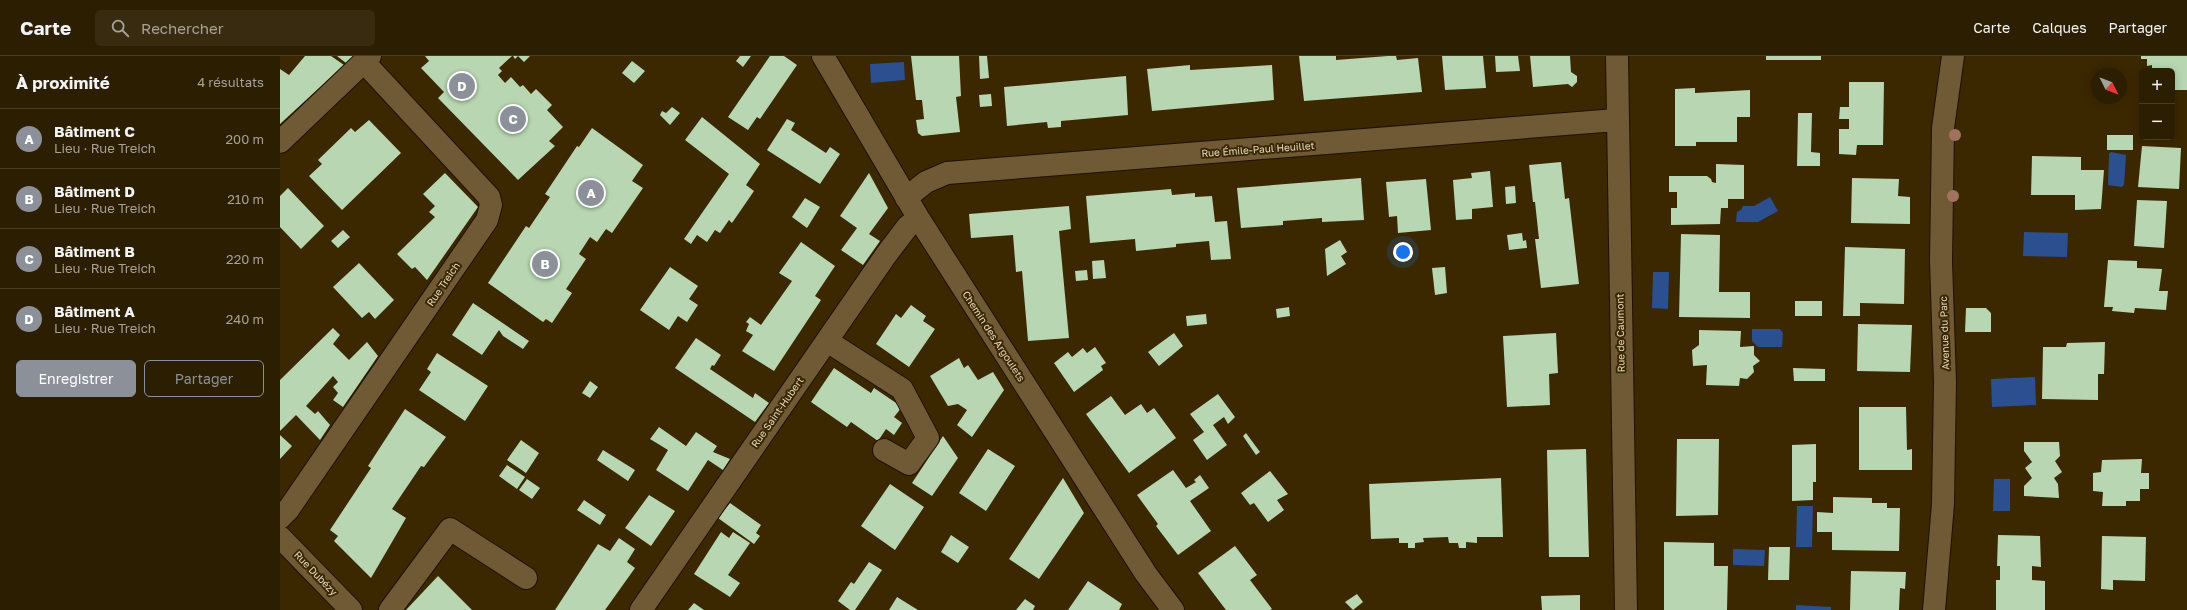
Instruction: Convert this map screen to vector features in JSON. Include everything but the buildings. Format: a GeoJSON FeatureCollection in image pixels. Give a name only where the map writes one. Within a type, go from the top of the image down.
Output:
{"type":"FeatureCollection","features":[{"type":"Feature","properties":{"kind":"street","name":"Chemin des Argoulets"},"geometry":{"type":"LineString","coordinates":[[823,56],[919,219],[1146,574],[1170,609]]}},
{"type":"Feature","properties":{"kind":"street","name":"Rue de Caumont"},"geometry":{"type":"LineString","coordinates":[[1616,56],[1626,610]]}},
{"type":"Feature","properties":{"kind":"street","name":"Avenue du Parc"},"geometry":{"type":"LineString","coordinates":[[1934,610],[1944,489],[1945,382],[1941,261],[1943,128],[1953,56]]}},
{"type":"Feature","properties":{"kind":"street"},"geometry":{"type":"LineString","coordinates":[[280,142],[367,59]]}},
{"type":"Feature","properties":{"kind":"street","name":"Rue Treich"},"geometry":{"type":"LineString","coordinates":[[280,518],[288,510],[487,220],[491,205],[489,197],[367,59]]}},
{"type":"Feature","properties":{"kind":"street","name":"Rue Émile-Paul Heuillet"},"geometry":{"type":"LineString","coordinates":[[906,198],[926,182],[947,173],[1616,120]]}},
{"type":"Feature","properties":{"kind":"street","name":"Rue Saint-Hubert"},"geometry":{"type":"LineString","coordinates":[[641,610],[900,235],[908,226],[919,219]]}},
{"type":"Feature","properties":{"kind":"street"},"geometry":{"type":"LineString","coordinates":[[827,341],[902,389],[928,438],[909,464],[884,450]]}},
{"type":"Feature","properties":{"kind":"street"},"geometry":{"type":"LineString","coordinates":[[390,610],[450,529],[526,578]]}},
{"type":"Feature","properties":{"kind":"street","name":"Rue Dubézy"},"geometry":{"type":"LineString","coordinates":[[280,536],[351,610]]}},
{"type":"Feature","properties":{"kind":"water"},"geometry":{"type":"Polygon","coordinates":[[[904,62],[905,80],[871,83],[870,64],[904,62]]]}},
{"type":"Feature","properties":{"kind":"water"},"geometry":{"type":"Polygon","coordinates":[[[2111,152],[2126,155],[2124,185],[2122,187],[2108,185],[2109,154],[2111,152]]]}},
{"type":"Feature","properties":{"kind":"water"},"geometry":{"type":"Polygon","coordinates":[[[1770,197],[1778,211],[1758,222],[1736,222],[1737,212],[1741,210],[1743,206],[1754,206],[1770,197]]]}},
{"type":"Feature","properties":{"kind":"water"},"geometry":{"type":"Polygon","coordinates":[[[2024,232],[2068,233],[2067,257],[2023,256],[2024,232]]]}},
{"type":"Feature","properties":{"kind":"water"},"geometry":{"type":"Polygon","coordinates":[[[1653,272],[1669,272],[1668,309],[1652,308],[1653,272]]]}},
{"type":"Feature","properties":{"kind":"water"},"geometry":{"type":"Polygon","coordinates":[[[1752,329],[1780,329],[1783,333],[1782,347],[1758,347],[1752,341],[1752,329]]]}},
{"type":"Feature","properties":{"kind":"water"},"geometry":{"type":"Polygon","coordinates":[[[2035,377],[2036,405],[1992,407],[1991,379],[2035,377]]]}},
{"type":"Feature","properties":{"kind":"water"},"geometry":{"type":"Polygon","coordinates":[[[1994,479],[2010,479],[2010,511],[1993,511],[1994,479]]]}},
{"type":"Feature","properties":{"kind":"water"},"geometry":{"type":"Polygon","coordinates":[[[1797,506],[1813,506],[1812,547],[1796,547],[1797,506]]]}},
{"type":"Feature","properties":{"kind":"water"},"geometry":{"type":"Polygon","coordinates":[[[1733,549],[1765,550],[1764,566],[1733,565],[1733,549]]]}},
{"type":"Feature","properties":{"kind":"water"},"geometry":{"type":"Polygon","coordinates":[[[1796,605],[1831,607],[1831,610],[1796,610],[1796,605]]]}},
{"type":"Feature","properties":{"kind":"place","name":"Bâtiment A"},"geometry":{"type":"Point","coordinates":[462,86]}},
{"type":"Feature","properties":{"kind":"place","name":"Bâtiment B"},"geometry":{"type":"Point","coordinates":[513,119]}},
{"type":"Feature","properties":{"kind":"place","name":"Bâtiment C"},"geometry":{"type":"Point","coordinates":[591,193]}},
{"type":"Feature","properties":{"kind":"place","name":"Bâtiment D"},"geometry":{"type":"Point","coordinates":[545,264]}}]}
